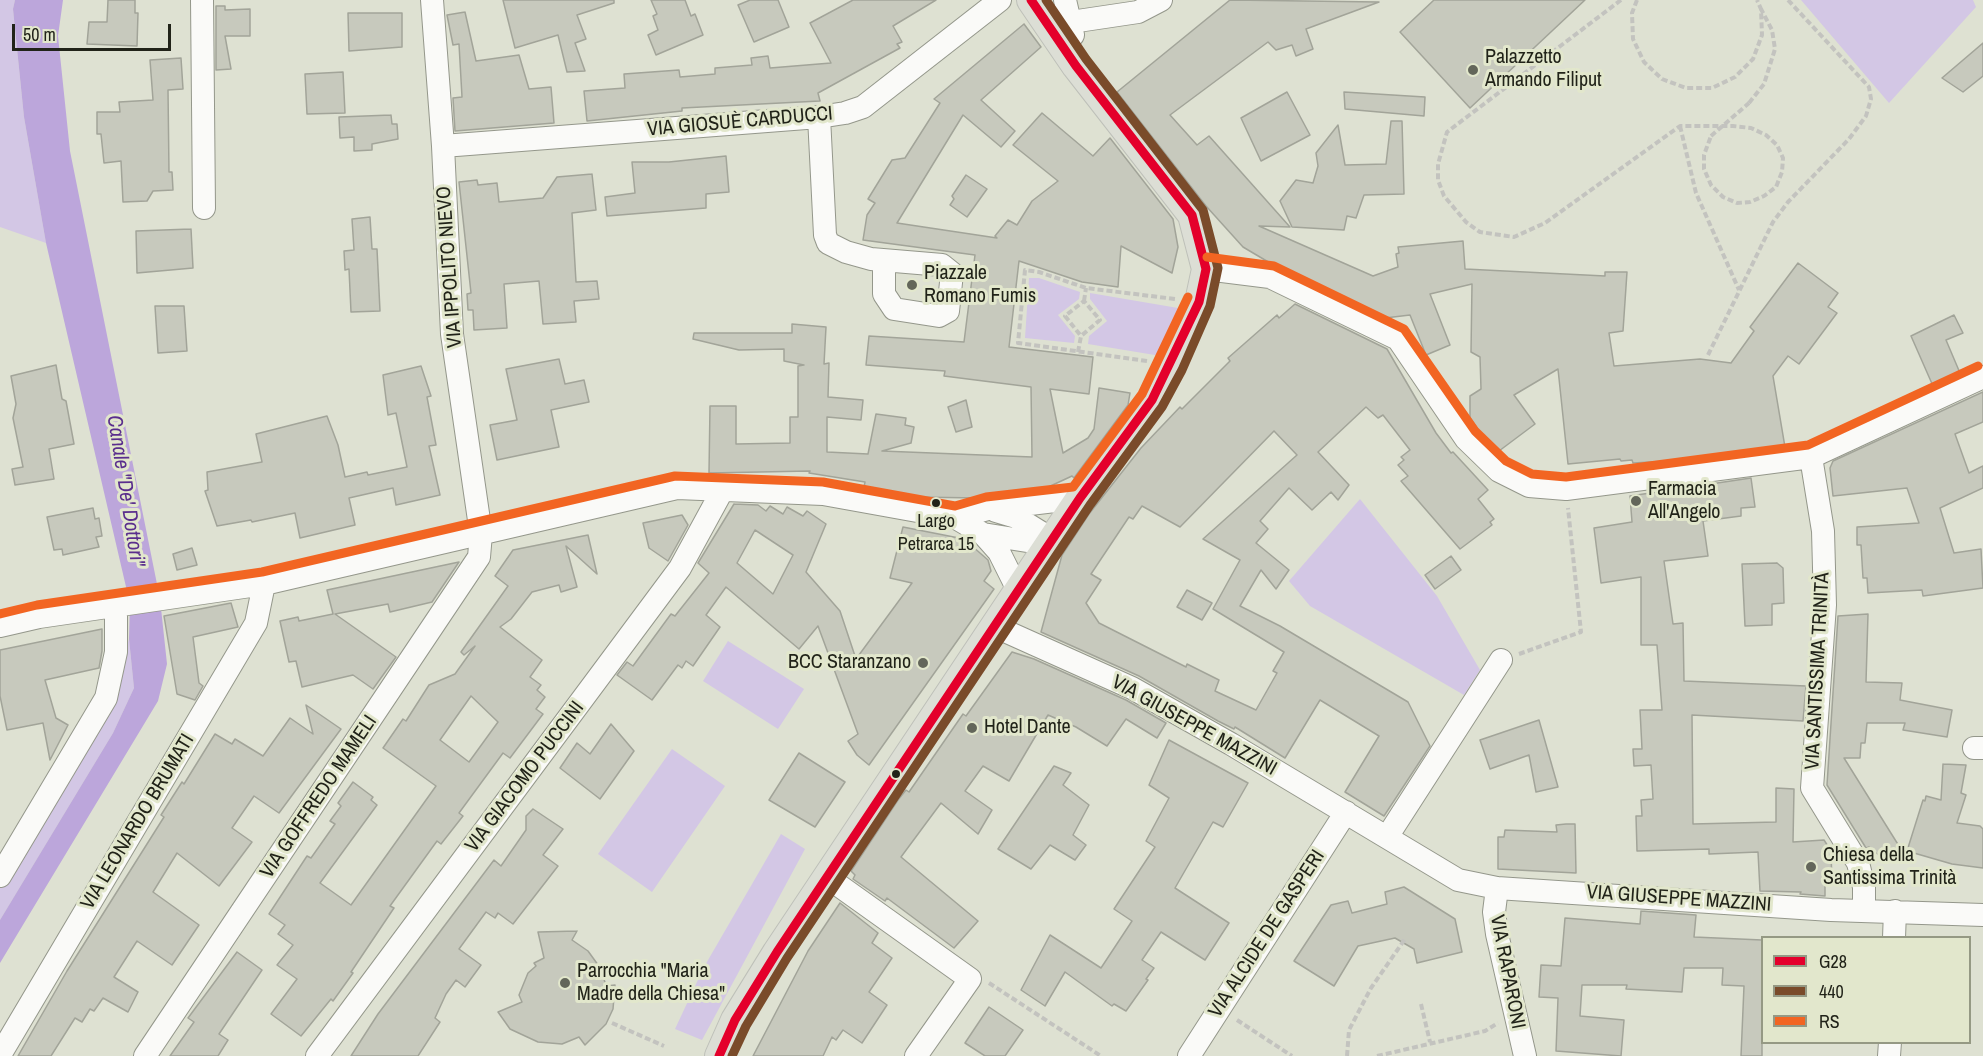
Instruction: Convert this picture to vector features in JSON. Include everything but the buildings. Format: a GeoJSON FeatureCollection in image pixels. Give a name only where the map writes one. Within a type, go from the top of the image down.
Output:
{"type":"FeatureCollection","features":[{"type":"Feature","properties":{"kind":"main road"},"geometry":{"type":"LineString","coordinates":[[719,1056],[735,1020],[827,877],[1020,592],[1080,498],[1152,400],[1171,365],[1198,302],[1206,269],[1192,215],[1076,66],[1031,0]]}},
{"type":"Feature","properties":{"kind":"street"},"geometry":{"type":"LineString","coordinates":[[202,0],[204,208]]}},
{"type":"Feature","properties":{"kind":"street","name":"VIA IPPOLITO NIEVO"},"geometry":{"type":"LineString","coordinates":[[432,0],[443,146],[452,334],[481,534]]}},
{"type":"Feature","properties":{"kind":"street","name":"VIA GIOSUÈ CARDUCCI"},"geometry":{"type":"LineString","coordinates":[[443,146],[819,117],[864,107],[1000,0]]}},
{"type":"Feature","properties":{"kind":"street"},"geometry":{"type":"LineString","coordinates":[[1065,0],[1071,22],[1076,66]]}},
{"type":"Feature","properties":{"kind":"street"},"geometry":{"type":"LineString","coordinates":[[1071,22],[1138,12],[1161,0]]}},
{"type":"Feature","properties":{"kind":"street"},"geometry":{"type":"LineString","coordinates":[[819,117],[825,235],[828,243],[846,252],[884,261]]}},
{"type":"Feature","properties":{"kind":"street"},"geometry":{"type":"LineString","coordinates":[[1206,269],[1270,277],[1398,339],[1466,439],[1499,471],[1529,486],[1566,489],[1811,457],[1983,377]]}},
{"type":"Feature","properties":{"kind":"street","name":"VIA SANTISSIMA TRINITÀ"},"geometry":{"type":"LineString","coordinates":[[1811,457],[1823,531],[1825,604],[1812,788],[1858,862],[1864,887],[1864,910]]}},
{"type":"Feature","properties":{"kind":"street"},"geometry":{"type":"LineString","coordinates":[[0,626],[39,617],[264,584],[677,488],[823,494],[956,518],[983,534],[999,552],[1020,592]]}},
{"type":"Feature","properties":{"kind":"street","name":"VIA GIACOMO PUCCINI"},"geometry":{"type":"LineString","coordinates":[[318,1056],[680,568],[722,491]]}},
{"type":"Feature","properties":{"kind":"street"},"geometry":{"type":"LineString","coordinates":[[956,518],[988,509],[1080,498]]}},
{"type":"Feature","properties":{"kind":"street"},"geometry":{"type":"LineString","coordinates":[[988,509],[1016,517],[1053,540]]}},
{"type":"Feature","properties":{"kind":"street","name":"VIA GOFFREDO MAMELI"},"geometry":{"type":"LineString","coordinates":[[145,1056],[479,557],[481,534]]}},
{"type":"Feature","properties":{"kind":"street"},"geometry":{"type":"LineString","coordinates":[[983,534],[1033,542],[1053,540]]}},
{"type":"Feature","properties":{"kind":"street","name":"VIA LEONARDO BRUMATI"},"geometry":{"type":"LineString","coordinates":[[0,1055],[256,622],[264,584]]}},
{"type":"Feature","properties":{"kind":"street"},"geometry":{"type":"LineString","coordinates":[[0,876],[106,698],[123,605]]}},
{"type":"Feature","properties":{"kind":"street","name":"VIA GIUSEPPE MAZZINI"},"geometry":{"type":"LineString","coordinates":[[996,627],[1132,688],[1232,744],[1458,880],[1497,888],[1983,915]]}},
{"type":"Feature","properties":{"kind":"street"},"geometry":{"type":"LineString","coordinates":[[1387,837],[1501,660]]}},
{"type":"Feature","properties":{"kind":"street","name":"VIA ALCIDE DE GASPERI"},"geometry":{"type":"LineString","coordinates":[[1189,1056],[1346,812]]}},
{"type":"Feature","properties":{"kind":"street"},"geometry":{"type":"LineString","coordinates":[[827,877],[970,979],[916,1056]]}},
{"type":"Feature","properties":{"kind":"street","name":"VIA RAPARONI"},"geometry":{"type":"LineString","coordinates":[[1497,888],[1495,923],[1525,1056]]}},
{"type":"Feature","properties":{"kind":"street"},"geometry":{"type":"LineString","coordinates":[[1894,936],[1895,911]]}},
{"type":"Feature","properties":{"kind":"path"},"geometry":{"type":"LineString","coordinates":[[1621,0],[1447,132],[1438,164],[1438,180],[1444,196],[1466,222],[1480,232],[1514,237],[1545,223],[1680,126],[1733,126],[1751,128],[1766,135],[1778,145],[1783,158],[1782,172],[1776,187],[1750,202],[1737,203],[1723,196],[1711,185],[1704,169],[1704,155],[1711,136],[1749,103],[1764,84],[1774,49],[1772,30],[1757,0]]}},
{"type":"Feature","properties":{"kind":"path"},"geometry":{"type":"LineString","coordinates":[[1637,0],[1632,13],[1633,39],[1644,62],[1662,79],[1686,88],[1712,88],[1735,77],[1753,59],[1762,35],[1761,9]]}},
{"type":"Feature","properties":{"kind":"path"},"geometry":{"type":"LineString","coordinates":[[1708,355],[1773,222],[1788,202],[1850,139],[1866,116],[1871,99],[1869,87],[1788,0]]}},
{"type":"Feature","properties":{"kind":"path"},"geometry":{"type":"LineString","coordinates":[[1680,126],[1696,193],[1739,291]]}},
{"type":"Feature","properties":{"kind":"path"},"geometry":{"type":"LineString","coordinates":[[1171,365],[1018,343],[1024,270],[1039,272],[1086,288],[1198,302]]}},
{"type":"Feature","properties":{"kind":"path"},"geometry":{"type":"LineString","coordinates":[[1081,336],[1065,316],[1084,301],[1086,288]]}},
{"type":"Feature","properties":{"kind":"path"},"geometry":{"type":"LineString","coordinates":[[1078,352],[1081,336],[1100,320],[1084,301]]}},
{"type":"Feature","properties":{"kind":"path"},"geometry":{"type":"LineString","coordinates":[[1501,660],[1581,632],[1566,489]]}},
{"type":"Feature","properties":{"kind":"path"},"geometry":{"type":"LineString","coordinates":[[1347,1056],[1348,1030],[1371,988],[1405,939]]}},
{"type":"Feature","properties":{"kind":"path"},"geometry":{"type":"LineString","coordinates":[[970,979],[981,978],[1101,1056]]}},
{"type":"Feature","properties":{"kind":"path"},"geometry":{"type":"LineString","coordinates":[[1421,1004],[1430,1042]]}},
{"type":"Feature","properties":{"kind":"path"},"geometry":{"type":"LineString","coordinates":[[1220,1008],[1292,1056]]}},
{"type":"Feature","properties":{"kind":"path"},"geometry":{"type":"LineString","coordinates":[[1377,1056],[1485,1031],[1514,1014]]}},
{"type":"Feature","properties":{"kind":"path"},"geometry":{"type":"LineString","coordinates":[[612,1023],[664,1046]]}},
{"type":"Feature","properties":{"kind":"shaded area"},"geometry":{"type":"Polygon","coordinates":[[[0,0],[15,0],[13,9],[24,117],[46,243],[0,227],[0,0]]]}},
{"type":"Feature","properties":{"kind":"shaded area"},"geometry":{"type":"Polygon","coordinates":[[[1801,0],[1973,0],[1976,7],[1889,103],[1801,0]]]}},
{"type":"Feature","properties":{"kind":"shaded area"},"geometry":{"type":"Polygon","coordinates":[[[1029,278],[1039,278],[1080,292],[1079,299],[1058,315],[1075,336],[1074,343],[1025,338],[1029,278]]]}},
{"type":"Feature","properties":{"kind":"shaded area"},"geometry":{"type":"Polygon","coordinates":[[[1090,293],[1178,308],[1161,356],[1088,344],[1089,336],[1107,321],[1090,299],[1090,293]]]}},
{"type":"Feature","properties":{"kind":"shaded area"},"geometry":{"type":"Polygon","coordinates":[[[1360,499],[1437,596],[1480,670],[1464,695],[1310,606],[1289,581],[1360,499]]]}},
{"type":"Feature","properties":{"kind":"shaded area"},"geometry":{"type":"Polygon","coordinates":[[[129,639],[134,688],[113,733],[0,920],[0,888],[110,702],[129,639]]]}},
{"type":"Feature","properties":{"kind":"shaded area"},"geometry":{"type":"Polygon","coordinates":[[[728,641],[804,689],[778,729],[703,681],[728,641]]]}},
{"type":"Feature","properties":{"kind":"shaded area"},"geometry":{"type":"Polygon","coordinates":[[[672,749],[725,786],[652,892],[598,854],[672,749]]]}},
{"type":"Feature","properties":{"kind":"shaded area"},"geometry":{"type":"Polygon","coordinates":[[[781,834],[805,849],[702,1040],[675,1029],[704,967],[781,834]]]}},
{"type":"Feature","properties":{"kind":"water","name":"Canale \"De' Dottori\""},"geometry":{"type":"Polygon","coordinates":[[[15,0],[63,0],[58,36],[70,151],[160,599],[167,664],[158,701],[0,963],[0,920],[113,733],[134,688],[129,639],[130,604],[46,243],[24,117],[13,9],[15,0]]]}},
{"type":"Feature","properties":{"kind":"transit line","name":"G28"},"geometry":{"type":"LineString","coordinates":[[719,1056],[735,1020],[777,952],[1080,498],[1152,400],[1199,302],[1206,269],[1192,215],[1076,66],[1031,0]]}},
{"type":"Feature","properties":{"kind":"transit line","name":"440"},"geometry":{"type":"LineString","coordinates":[[732,1056],[746,1026],[787,958],[1090,505],[1162,407],[1182,370],[1210,306],[1218,268],[1203,210],[1086,59],[1046,0]]}},
{"type":"Feature","properties":{"kind":"transit line","name":"RS"},"geometry":{"type":"LineString","coordinates":[[1207,257],[1274,266],[1404,329],[1475,431],[1506,461],[1532,474],[1566,477],[1808,445],[1978,366]]}},
{"type":"Feature","properties":{"kind":"transit line","name":"RS"},"geometry":{"type":"LineString","coordinates":[[0,614],[37,605],[262,572],[675,476],[823,482],[955,506],[986,497],[1073,487],[1142,394],[1188,297]]}},
{"type":"Feature","properties":{"kind":"place","name":"Palazzetto Armando Filiput"},"geometry":{"type":"Point","coordinates":[1473,70]}},
{"type":"Feature","properties":{"kind":"place","name":"Piazzale Romano Fumis"},"geometry":{"type":"Point","coordinates":[912,285]}},
{"type":"Feature","properties":{"kind":"place","name":"Farmacia All'Angelo"},"geometry":{"type":"Point","coordinates":[1636,501]}},
{"type":"Feature","properties":{"kind":"place","name":"Largo Petrarca 15"},"geometry":{"type":"Point","coordinates":[936,503]}},
{"type":"Feature","properties":{"kind":"place","name":"BCC Staranzano"},"geometry":{"type":"Point","coordinates":[923,663]}},
{"type":"Feature","properties":{"kind":"place","name":"Hotel Dante"},"geometry":{"type":"Point","coordinates":[972,728]}},
{"type":"Feature","properties":{"kind":"place","name":"Chiesa della Santissima Trinità"},"geometry":{"type":"Point","coordinates":[1811,867]}},
{"type":"Feature","properties":{"kind":"place","name":"Parrocchia \"Maria Madre della Chiesa\""},"geometry":{"type":"Point","coordinates":[565,983]}}]}
